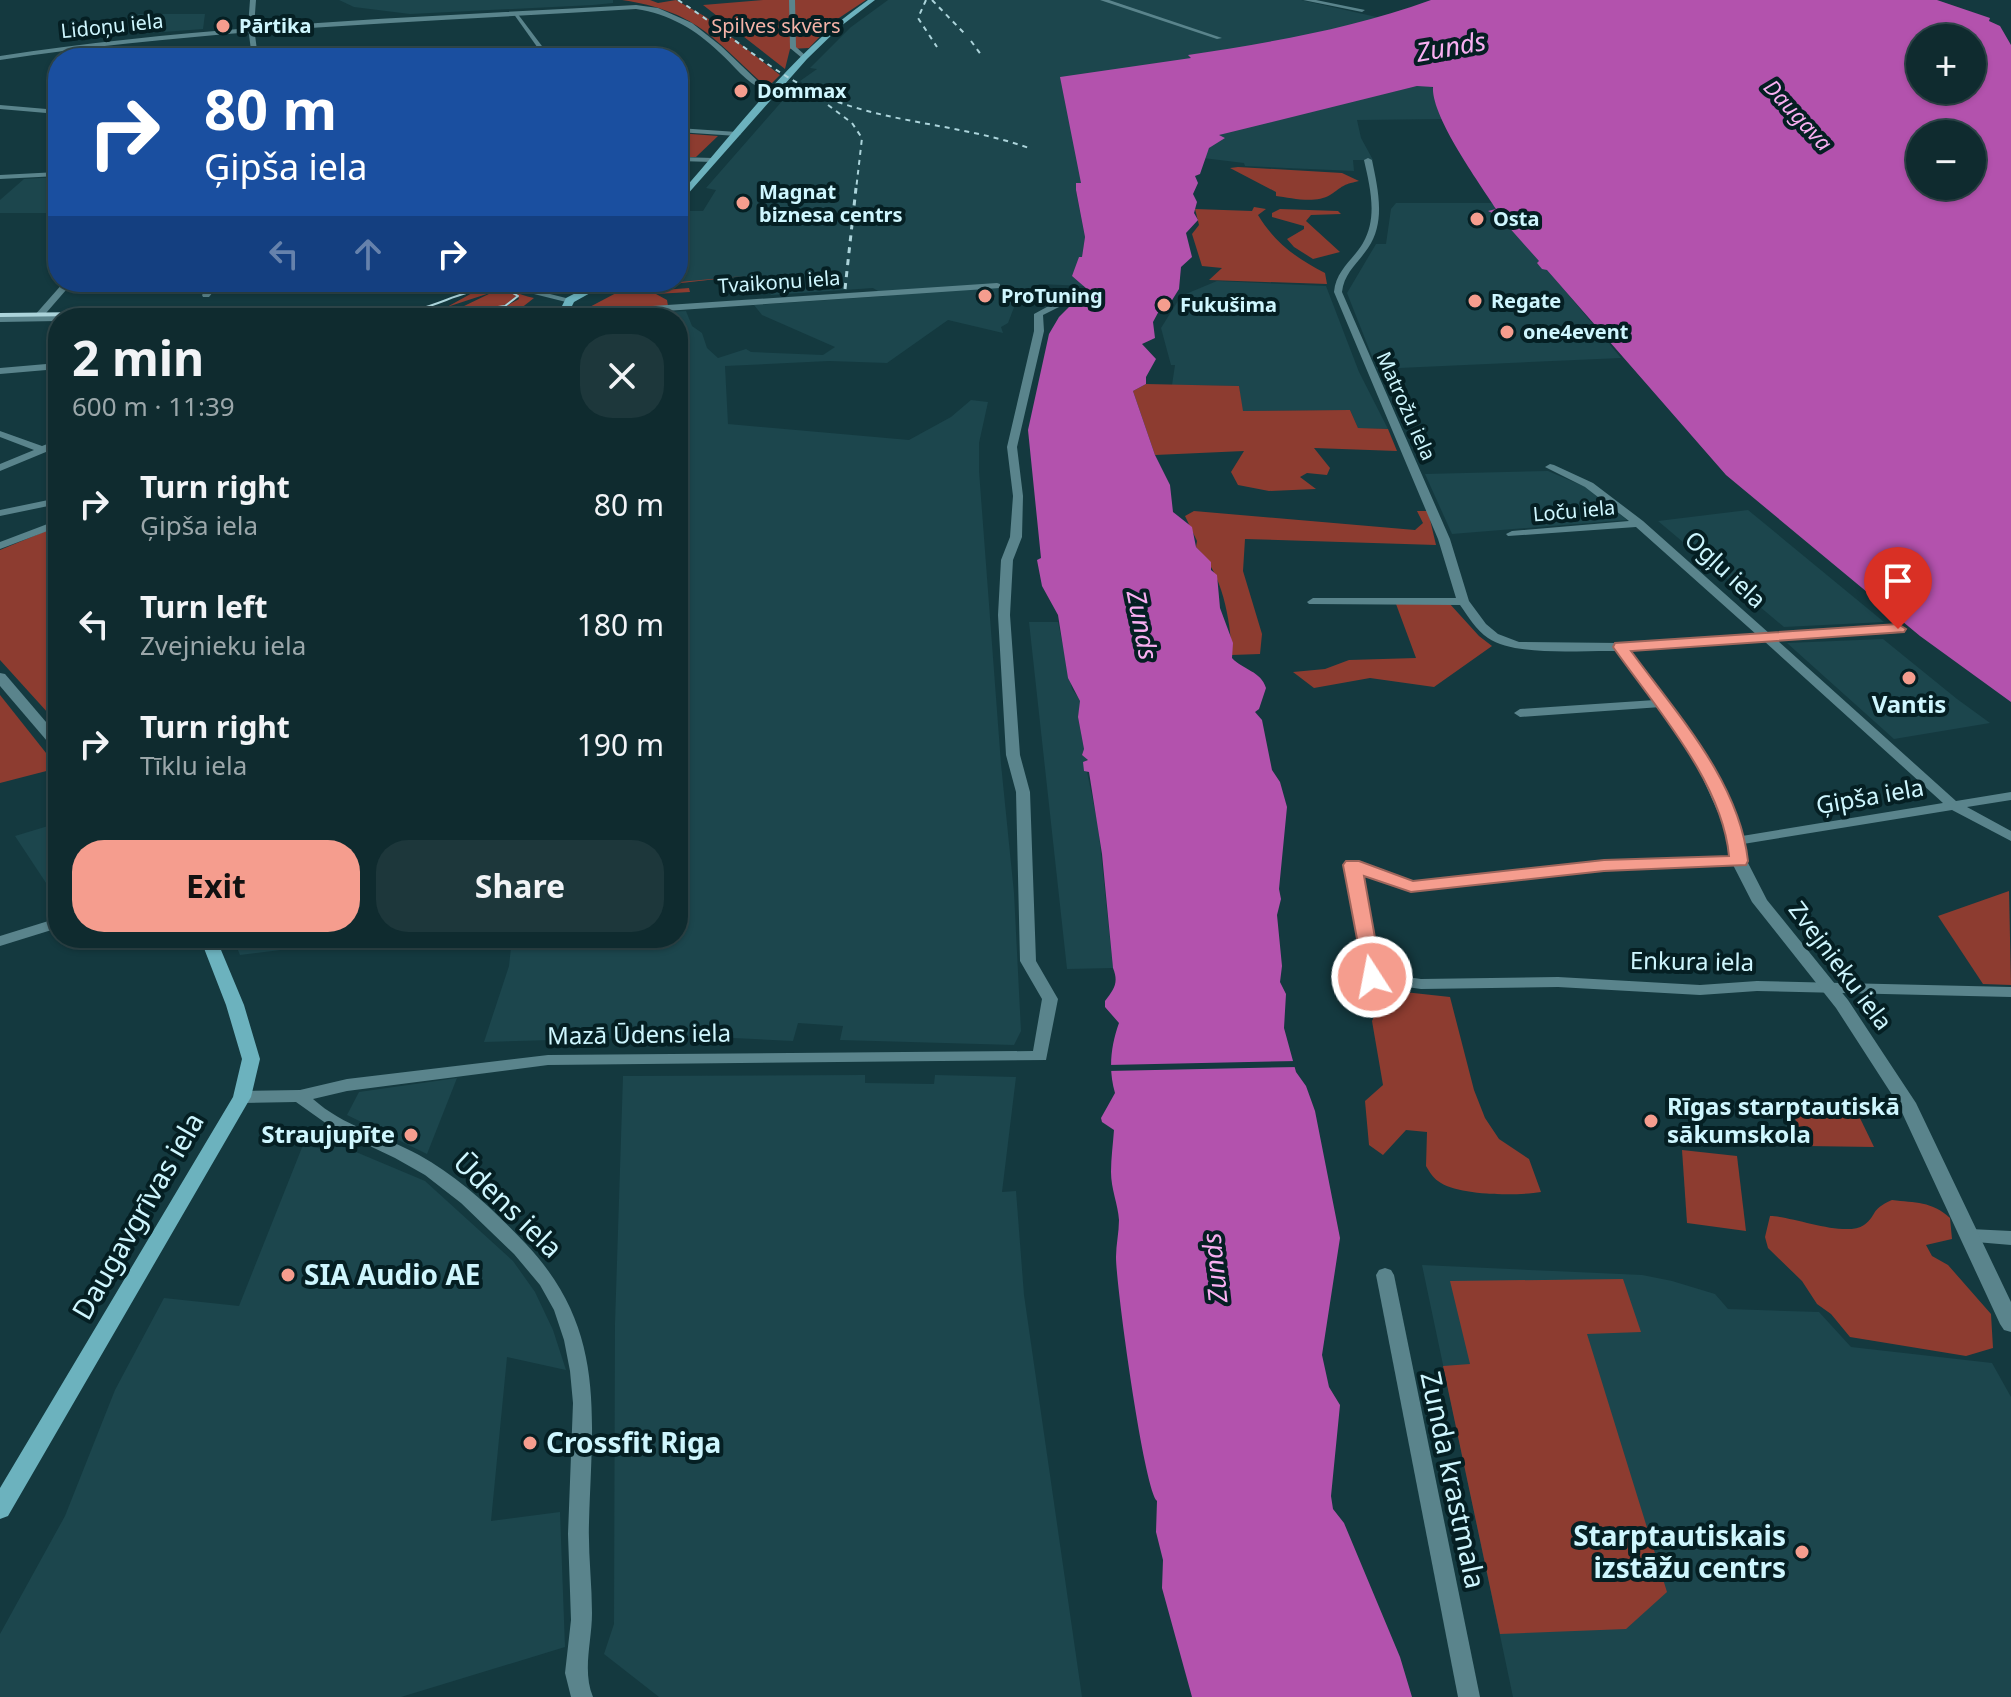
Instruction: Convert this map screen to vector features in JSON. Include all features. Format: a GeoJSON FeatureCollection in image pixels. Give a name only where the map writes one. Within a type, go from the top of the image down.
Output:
{"type":"FeatureCollection","features":[{"type":"Feature","properties":{"kind":"main road"},"geometry":{"type":"LineString","coordinates":[[688,190],[804,57],[838,24],[872,0]]}},
{"type":"Feature","properties":{"kind":"main road"},"geometry":{"type":"LineString","coordinates":[[568,308],[591,292]]}},
{"type":"Feature","properties":{"kind":"main road","name":"Daugavgrīvas iela"},"geometry":{"type":"LineString","coordinates":[[0,1509],[242,1097],[251,1059],[235,1005],[212,948]]}},
{"type":"Feature","properties":{"kind":"street"},"geometry":{"type":"LineString","coordinates":[[253,0],[254,48]]}},
{"type":"Feature","properties":{"kind":"street"},"geometry":{"type":"LineString","coordinates":[[792,0],[793,48],[804,57]]}},
{"type":"Feature","properties":{"kind":"street"},"geometry":{"type":"LineString","coordinates":[[1103,0],[1219,38]]}},
{"type":"Feature","properties":{"kind":"street"},"geometry":{"type":"LineString","coordinates":[[1306,0],[1362,10]]}},
{"type":"Feature","properties":{"kind":"street","name":"Lidoņu iela"},"geometry":{"type":"LineString","coordinates":[[69,48],[252,29],[628,7],[657,9],[687,20],[760,88],[774,91]]}},
{"type":"Feature","properties":{"kind":"street"},"geometry":{"type":"LineString","coordinates":[[515,14],[540,48]]}},
{"type":"Feature","properties":{"kind":"street","name":"Lidoņu iela"},"geometry":{"type":"LineString","coordinates":[[0,58],[48,51]]}},
{"type":"Feature","properties":{"kind":"street"},"geometry":{"type":"LineString","coordinates":[[0,107],[48,111]]}},
{"type":"Feature","properties":{"kind":"street"},"geometry":{"type":"LineString","coordinates":[[688,131],[737,134]]}},
{"type":"Feature","properties":{"kind":"street"},"geometry":{"type":"LineString","coordinates":[[688,159],[713,160]]}},
{"type":"Feature","properties":{"kind":"street","name":"Matrožu iela"},"geometry":{"type":"LineString","coordinates":[[1368,160],[1377,211],[1367,243],[1344,273],[1338,292],[1444,539],[1463,601],[1482,627],[1494,637],[1518,646],[1620,647]]}},
{"type":"Feature","properties":{"kind":"street"},"geometry":{"type":"LineString","coordinates":[[0,177],[48,175]]}},
{"type":"Feature","properties":{"kind":"street","name":"Tvaikoņu iela"},"geometry":{"type":"LineString","coordinates":[[616,308],[997,286]]}},
{"type":"Feature","properties":{"kind":"street"},"geometry":{"type":"LineString","coordinates":[[37,318],[60,292]]}},
{"type":"Feature","properties":{"kind":"street","name":"Tvaikoņu iela"},"geometry":{"type":"LineString","coordinates":[[516,292],[556,308]]}},
{"type":"Feature","properties":{"kind":"street","name":"Mazā Ūdens iela"},"geometry":{"type":"LineString","coordinates":[[242,1097],[300,1096],[347,1085],[548,1060],[1040,1056],[1050,999],[1028,961],[1023,792],[1013,755],[1004,615],[1007,560],[1016,537],[1018,496],[1012,447],[1039,331],[1038,314],[1056,305]]}},
{"type":"Feature","properties":{"kind":"street"},"geometry":{"type":"LineString","coordinates":[[0,319],[48,318]]}},
{"type":"Feature","properties":{"kind":"street"},"geometry":{"type":"LineString","coordinates":[[0,371],[48,367]]}},
{"type":"Feature","properties":{"kind":"street"},"geometry":{"type":"LineString","coordinates":[[0,434],[41,449]]}},
{"type":"Feature","properties":{"kind":"street"},"geometry":{"type":"LineString","coordinates":[[0,468],[48,447]]}},
{"type":"Feature","properties":{"kind":"street","name":"Ogļu iela"},"geometry":{"type":"LineString","coordinates":[[1550,467],[1589,485],[1639,523],[1953,805],[2011,837]]}},
{"type":"Feature","properties":{"kind":"street"},"geometry":{"type":"LineString","coordinates":[[0,513],[48,503]]}},
{"type":"Feature","properties":{"kind":"street","name":"Loču iela"},"geometry":{"type":"LineString","coordinates":[[1512,534],[1639,523]]}},
{"type":"Feature","properties":{"kind":"street"},"geometry":{"type":"LineString","coordinates":[[0,546],[48,527]]}},
{"type":"Feature","properties":{"kind":"street"},"geometry":{"type":"LineString","coordinates":[[1313,602],[1463,601]]}},
{"type":"Feature","properties":{"kind":"street"},"geometry":{"type":"LineString","coordinates":[[1620,647],[1898,629]]}},
{"type":"Feature","properties":{"kind":"street","name":"Zvejnieku iela"},"geometry":{"type":"LineString","coordinates":[[1620,647],[1662,703],[1723,799],[1737,841],[1739,861],[1760,902],[1827,987],[1902,1095],[2011,1324]]}},
{"type":"Feature","properties":{"kind":"street"},"geometry":{"type":"LineString","coordinates":[[0,677],[48,733]]}},
{"type":"Feature","properties":{"kind":"street"},"geometry":{"type":"LineString","coordinates":[[1520,713],[1662,703]]}},
{"type":"Feature","properties":{"kind":"street","name":"Ģipša iela"},"geometry":{"type":"LineString","coordinates":[[1737,841],[2011,796]]}},
{"type":"Feature","properties":{"kind":"street","name":"Enkura iela"},"geometry":{"type":"LineString","coordinates":[[1739,861],[1604,865],[1411,887],[1353,865],[1372,977],[1421,984],[1558,982],[1700,990],[1757,986],[2011,992]]}},
{"type":"Feature","properties":{"kind":"street"},"geometry":{"type":"LineString","coordinates":[[0,941],[48,926]]}},
{"type":"Feature","properties":{"kind":"street","name":"Ūdens iela"},"geometry":{"type":"LineString","coordinates":[[300,1096],[312,1109],[336,1123],[436,1172],[524,1253],[559,1300],[578,1352],[583,1385],[578,1535],[581,1632],[575,1664],[582,1697]]}},
{"type":"Feature","properties":{"kind":"street"},"geometry":{"type":"LineString","coordinates":[[1970,1236],[2011,1238]]}},
{"type":"Feature","properties":{"kind":"street","name":"Zunda krastmala"},"geometry":{"type":"LineString","coordinates":[[1385,1275],[1469,1697]]}},
{"type":"Feature","properties":{"kind":"shaded area"},"geometry":{"type":"Polygon","coordinates":[[[339,0],[613,0],[613,3],[410,14],[354,7],[339,0]]]}},
{"type":"Feature","properties":{"kind":"shaded area"},"geometry":{"type":"Polygon","coordinates":[[[888,0],[1301,0],[1381,18],[1273,43],[1190,55],[1193,58],[1076,191],[1085,237],[1082,257],[1072,276],[1084,286],[1039,284],[1033,293],[1023,293],[1018,297],[1008,323],[1001,327],[1003,333],[948,320],[887,363],[829,361],[725,366],[728,424],[909,440],[951,417],[971,400],[988,402],[979,443],[979,471],[1014,893],[1021,1031],[1014,1045],[840,1040],[843,1026],[798,1023],[793,1041],[694,1036],[484,1042],[509,966],[511,948],[688,948],[688,316],[692,326],[702,333],[707,348],[718,358],[746,349],[751,352],[823,355],[835,347],[762,315],[754,305],[886,296],[873,288],[771,295],[757,276],[688,282],[688,212],[703,211],[716,190],[706,188],[791,91],[807,87],[800,81],[817,69],[810,68],[851,27],[888,0]]]}},
{"type":"Feature","properties":{"kind":"shaded area"},"geometry":{"type":"Polygon","coordinates":[[[138,14],[205,14],[203,29],[137,34],[138,14]]]}},
{"type":"Feature","properties":{"kind":"shaded area"},"geometry":{"type":"Polygon","coordinates":[[[1430,85],[1435,91],[1443,119],[1357,120],[1361,138],[1373,160],[1353,160],[1354,171],[1245,166],[1244,163],[1203,158],[1217,136],[1239,128],[1430,85]]]}},
{"type":"Feature","properties":{"kind":"shaded area"},"geometry":{"type":"Polygon","coordinates":[[[48,178],[48,213],[0,213],[0,200],[24,179],[48,178]]]}},
{"type":"Feature","properties":{"kind":"shaded area"},"geometry":{"type":"Polygon","coordinates":[[[1396,203],[1492,203],[1497,209],[1490,211],[1523,241],[1540,262],[1537,263],[1548,270],[1621,358],[1377,369],[1347,293],[1376,244],[1386,244],[1391,209],[1396,203]]]}},
{"type":"Feature","properties":{"kind":"shaded area"},"geometry":{"type":"Polygon","coordinates":[[[1217,281],[1326,286],[1359,372],[1388,429],[1358,428],[1350,410],[1242,411],[1239,386],[1172,385],[1175,365],[1171,365],[1161,328],[1181,296],[1217,281]]]}},
{"type":"Feature","properties":{"kind":"shaded area"},"geometry":{"type":"Polygon","coordinates":[[[1548,471],[1588,488],[1627,520],[1452,534],[1425,474],[1548,471]]]}},
{"type":"Feature","properties":{"kind":"shaded area"},"geometry":{"type":"Polygon","coordinates":[[[1748,510],[1884,622],[1784,627],[1658,521],[1748,510]]]}},
{"type":"Feature","properties":{"kind":"shaded area"},"geometry":{"type":"Polygon","coordinates":[[[1029,622],[1058,622],[1072,689],[1081,701],[1078,717],[1084,749],[1082,755],[1088,758],[1085,762],[1098,825],[1113,968],[1067,969],[1029,622]]]}},
{"type":"Feature","properties":{"kind":"shaded area"},"geometry":{"type":"Polygon","coordinates":[[[1883,639],[1990,723],[1894,739],[1787,643],[1883,639]]]}},
{"type":"Feature","properties":{"kind":"shaded area"},"geometry":{"type":"Polygon","coordinates":[[[48,826],[48,886],[15,836],[48,826]]]}},
{"type":"Feature","properties":{"kind":"shaded area"},"geometry":{"type":"Polygon","coordinates":[[[237,948],[297,948],[240,955],[237,948]]]}},
{"type":"Feature","properties":{"kind":"shaded area"},"geometry":{"type":"Polygon","coordinates":[[[865,1075],[865,1083],[934,1084],[935,1075],[1016,1077],[1002,1192],[1016,1191],[1024,1295],[1082,1697],[659,1697],[604,1654],[614,1624],[615,1324],[623,1076],[865,1075]]]}},
{"type":"Feature","properties":{"kind":"shaded area","name":"Straujupīte"},"geometry":{"type":"Polygon","coordinates":[[[457,1078],[427,1154],[347,1115],[359,1092],[457,1078]]]}},
{"type":"Feature","properties":{"kind":"shaded area"},"geometry":{"type":"Polygon","coordinates":[[[337,1144],[425,1181],[513,1261],[535,1292],[553,1330],[566,1370],[507,1357],[491,1521],[560,1512],[565,1647],[401,1697],[0,1697],[0,1634],[65,1516],[115,1390],[164,1298],[239,1306],[303,1145],[327,1150],[337,1144]]]}},
{"type":"Feature","properties":{"kind":"shaded area","name":"Starptautiskais izstāžu centrs"},"geometry":{"type":"Polygon","coordinates":[[[1422,1265],[1642,1275],[1715,1294],[1728,1309],[1819,1312],[1851,1347],[1992,1363],[2011,1397],[2011,1697],[1513,1697],[1422,1265]]]}},
{"type":"Feature","properties":{"kind":"green space"},"geometry":{"type":"Polygon","coordinates":[[[622,0],[658,3],[676,0],[706,17],[780,75],[772,83],[761,82],[715,39],[685,19],[668,11],[622,0]]]}},
{"type":"Feature","properties":{"kind":"green space","name":"Spilves skvērs"},"geometry":{"type":"Polygon","coordinates":[[[763,0],[866,0],[824,28],[827,29],[809,48],[790,49],[785,69],[703,5],[763,0]]]}},
{"type":"Feature","properties":{"kind":"green space"},"geometry":{"type":"Polygon","coordinates":[[[688,134],[718,136],[696,157],[688,157],[688,134]]]}},
{"type":"Feature","properties":{"kind":"green space"},"geometry":{"type":"Polygon","coordinates":[[[1230,168],[1342,173],[1359,181],[1324,198],[1296,199],[1276,196],[1276,192],[1230,168]]]}},
{"type":"Feature","properties":{"kind":"green space"},"geometry":{"type":"Polygon","coordinates":[[[1254,207],[1266,209],[1258,215],[1272,234],[1296,255],[1325,273],[1327,284],[1209,280],[1222,268],[1202,266],[1192,234],[1199,225],[1195,209],[1252,211],[1254,207]]]}},
{"type":"Feature","properties":{"kind":"green space"},"geometry":{"type":"Polygon","coordinates":[[[1280,209],[1338,211],[1341,214],[1311,215],[1306,221],[1340,252],[1313,259],[1294,247],[1287,239],[1304,226],[1272,217],[1272,213],[1280,209]]]}},
{"type":"Feature","properties":{"kind":"green space"},"geometry":{"type":"Polygon","coordinates":[[[689,288],[690,292],[656,294],[667,300],[668,306],[588,308],[618,292],[688,292],[689,288]]]}},
{"type":"Feature","properties":{"kind":"green space"},"geometry":{"type":"Polygon","coordinates":[[[474,292],[493,292],[447,307],[474,292]]]}},
{"type":"Feature","properties":{"kind":"green space"},"geometry":{"type":"Polygon","coordinates":[[[493,292],[510,292],[517,296],[500,307],[458,308],[493,292]]]}},
{"type":"Feature","properties":{"kind":"green space"},"geometry":{"type":"Polygon","coordinates":[[[516,293],[534,298],[521,308],[503,308],[519,299],[516,293]]]}},
{"type":"Feature","properties":{"kind":"green space"},"geometry":{"type":"Polygon","coordinates":[[[1146,384],[1239,386],[1243,411],[1350,410],[1358,428],[1388,429],[1397,451],[1314,448],[1330,468],[1327,475],[1307,473],[1300,477],[1316,489],[1269,491],[1238,485],[1231,472],[1244,451],[1155,455],[1133,391],[1146,384]]]}},
{"type":"Feature","properties":{"kind":"green space"},"geometry":{"type":"Polygon","coordinates":[[[1194,511],[1415,530],[1423,523],[1417,511],[1428,511],[1436,545],[1245,539],[1243,571],[1262,634],[1260,654],[1232,655],[1227,612],[1219,583],[1196,547],[1197,541],[1185,516],[1194,511]]]}},
{"type":"Feature","properties":{"kind":"green space"},"geometry":{"type":"Polygon","coordinates":[[[48,530],[48,713],[0,660],[0,550],[48,530]]]}},
{"type":"Feature","properties":{"kind":"green space"},"geometry":{"type":"Polygon","coordinates":[[[1449,603],[1492,646],[1434,687],[1370,678],[1314,688],[1293,672],[1325,669],[1349,660],[1416,658],[1396,604],[1449,603]]]}},
{"type":"Feature","properties":{"kind":"green space"},"geometry":{"type":"Polygon","coordinates":[[[0,695],[48,755],[48,771],[0,783],[0,695]]]}},
{"type":"Feature","properties":{"kind":"green space"},"geometry":{"type":"Polygon","coordinates":[[[2009,891],[2011,985],[1983,984],[1938,916],[2009,891]]]}},
{"type":"Feature","properties":{"kind":"green space"},"geometry":{"type":"Polygon","coordinates":[[[1386,990],[1450,997],[1474,1090],[1485,1118],[1499,1139],[1529,1159],[1541,1192],[1488,1194],[1447,1186],[1434,1178],[1426,1166],[1427,1132],[1406,1130],[1383,1155],[1369,1145],[1365,1101],[1383,1085],[1372,1021],[1386,990]]]}},
{"type":"Feature","properties":{"kind":"green space"},"geometry":{"type":"Polygon","coordinates":[[[1793,1114],[1858,1114],[1874,1147],[1807,1146],[1793,1114]]]}},
{"type":"Feature","properties":{"kind":"green space"},"geometry":{"type":"Polygon","coordinates":[[[1682,1150],[1737,1156],[1746,1231],[1687,1223],[1682,1150]]]}},
{"type":"Feature","properties":{"kind":"green space"},"geometry":{"type":"Polygon","coordinates":[[[1892,1200],[1930,1206],[1950,1218],[1952,1239],[1926,1245],[1932,1256],[1948,1265],[1991,1314],[1993,1348],[1966,1356],[1850,1337],[1831,1314],[1817,1304],[1802,1281],[1768,1248],[1765,1237],[1770,1216],[1832,1228],[1855,1228],[1864,1225],[1880,1207],[1892,1200]]]}},
{"type":"Feature","properties":{"kind":"green space"},"geometry":{"type":"Polygon","coordinates":[[[1623,1279],[1641,1332],[1587,1334],[1667,1592],[1626,1629],[1500,1634],[1443,1366],[1470,1364],[1450,1281],[1623,1279]]]}},
{"type":"Feature","properties":{"kind":"water"},"geometry":{"type":"Polygon","coordinates":[[[1431,0],[1937,0],[1990,18],[1989,21],[2000,26],[2011,45],[2011,702],[1920,636],[1726,475],[1547,270],[1542,269],[1537,263],[1539,261],[1499,216],[1488,211],[1496,209],[1447,131],[1434,99],[1433,87],[1417,86],[1219,135],[1225,138],[1209,148],[1200,174],[1195,176],[1198,183],[1193,194],[1197,202],[1194,213],[1198,220],[1186,233],[1192,257],[1181,267],[1179,289],[1169,305],[1159,304],[1168,306],[1160,309],[1153,322],[1155,338],[1142,344],[1156,359],[1146,377],[1146,384],[1133,391],[1155,455],[1170,485],[1173,512],[1192,527],[1196,547],[1211,562],[1211,570],[1217,575],[1220,608],[1233,643],[1232,658],[1256,674],[1266,688],[1255,712],[1262,720],[1272,770],[1280,782],[1287,807],[1279,889],[1281,899],[1277,915],[1282,966],[1280,982],[1286,994],[1284,1028],[1296,1072],[1306,1086],[1315,1111],[1340,1238],[1322,1355],[1329,1387],[1340,1405],[1331,1496],[1333,1509],[1344,1523],[1400,1657],[1412,1697],[1192,1697],[1162,1588],[1163,1560],[1156,1532],[1157,1501],[1138,1426],[1117,1275],[1119,1220],[1111,1172],[1114,1130],[1101,1118],[1115,1093],[1111,1057],[1119,1023],[1105,1007],[1116,978],[1102,854],[1089,772],[1084,771],[1083,762],[1088,760],[1082,755],[1084,749],[1078,717],[1080,701],[1068,678],[1058,615],[1042,586],[1037,560],[1041,558],[1028,430],[1049,334],[1059,317],[1087,289],[1072,276],[1079,257],[1082,257],[1085,237],[1076,190],[1076,183],[1081,183],[1060,77],[1191,58],[1188,55],[1311,34],[1431,0]]]}},
{"type":"Feature","properties":{"kind":"pier"},"geometry":{"type":"Polygon","coordinates":[[[1297,1061],[1298,1067],[1108,1071],[1108,1065],[1297,1061]]]}},
{"type":"Feature","properties":{"kind":"tram line"},"geometry":{"type":"LineString","coordinates":[[423,308],[469,292]]}},
{"type":"Feature","properties":{"kind":"tram line"},"geometry":{"type":"LineString","coordinates":[[491,308],[505,306],[518,296],[510,292]]}},
{"type":"Feature","properties":{"kind":"tram line"},"geometry":{"type":"LineString","coordinates":[[0,314],[48,313]]}},
{"type":"Feature","properties":{"kind":"tram line"},"geometry":{"type":"LineString","coordinates":[[0,316],[48,315]]}},
{"type":"Feature","properties":{"kind":"railway"},"geometry":{"type":"LineString","coordinates":[[678,0],[775,69],[816,93],[861,109],[1029,148]]}},
{"type":"Feature","properties":{"kind":"railway"},"geometry":{"type":"LineString","coordinates":[[926,0],[918,18],[937,47]]}},
{"type":"Feature","properties":{"kind":"railway"},"geometry":{"type":"LineString","coordinates":[[932,0],[964,33]]}},
{"type":"Feature","properties":{"kind":"railway"},"geometry":{"type":"LineString","coordinates":[[971,41],[982,56]]}},
{"type":"Feature","properties":{"kind":"railway"},"geometry":{"type":"LineString","coordinates":[[828,105],[852,123],[862,138],[856,190]]}},
{"type":"Feature","properties":{"kind":"railway"},"geometry":{"type":"LineString","coordinates":[[845,289],[856,188]]}},
{"type":"Feature","properties":{"kind":"place","name":"Pārtika"},"geometry":{"type":"Point","coordinates":[223,26]}},
{"type":"Feature","properties":{"kind":"place","name":"Dommax"},"geometry":{"type":"Point","coordinates":[741,91]}},
{"type":"Feature","properties":{"kind":"place","name":"Magnat biznesa centrs"},"geometry":{"type":"Point","coordinates":[743,203]}},
{"type":"Feature","properties":{"kind":"place","name":"Osta"},"geometry":{"type":"Point","coordinates":[1477,219]}},
{"type":"Feature","properties":{"kind":"place","name":"ProTuning"},"geometry":{"type":"Point","coordinates":[985,296]}},
{"type":"Feature","properties":{"kind":"place","name":"Regate"},"geometry":{"type":"Point","coordinates":[1475,301]}},
{"type":"Feature","properties":{"kind":"place","name":"Fukušima"},"geometry":{"type":"Point","coordinates":[1164,305]}},
{"type":"Feature","properties":{"kind":"place","name":"one4event"},"geometry":{"type":"Point","coordinates":[1507,332]}},
{"type":"Feature","properties":{"kind":"place","name":"Vantis"},"geometry":{"type":"Point","coordinates":[1909,678]}},
{"type":"Feature","properties":{"kind":"place","name":"Rīgas starptautiskā sākumskola"},"geometry":{"type":"Point","coordinates":[1651,1121]}},
{"type":"Feature","properties":{"kind":"place","name":"Straujupīte"},"geometry":{"type":"Point","coordinates":[411,1135]}},
{"type":"Feature","properties":{"kind":"place","name":"SIA Audio AE"},"geometry":{"type":"Point","coordinates":[288,1275]}},
{"type":"Feature","properties":{"kind":"place","name":"Crossfit Riga"},"geometry":{"type":"Point","coordinates":[530,1443]}},
{"type":"Feature","properties":{"kind":"place","name":"Starptautiskais izstāžu centrs"},"geometry":{"type":"Point","coordinates":[1802,1552]}},
{"type":"Feature","properties":{"kind":"route"},"geometry":{"type":"LineString","coordinates":[[1372,977],[1353,865],[1411,887],[1604,865],[1739,861],[1737,841],[1723,799],[1681,730],[1620,647],[1898,629]]}},
{"type":"Feature","properties":{"kind":"water label","name":"Zunds"},"geometry":{"type":"Point","coordinates":[1451,47]}},
{"type":"Feature","properties":{"kind":"water label","name":"Daugava"},"geometry":{"type":"Point","coordinates":[1798,115]}},
{"type":"Feature","properties":{"kind":"water label","name":"Zunds"},"geometry":{"type":"Point","coordinates":[1142,625]}},
{"type":"Feature","properties":{"kind":"water label","name":"Zunds"},"geometry":{"type":"Point","coordinates":[1215,1268]}}]}
